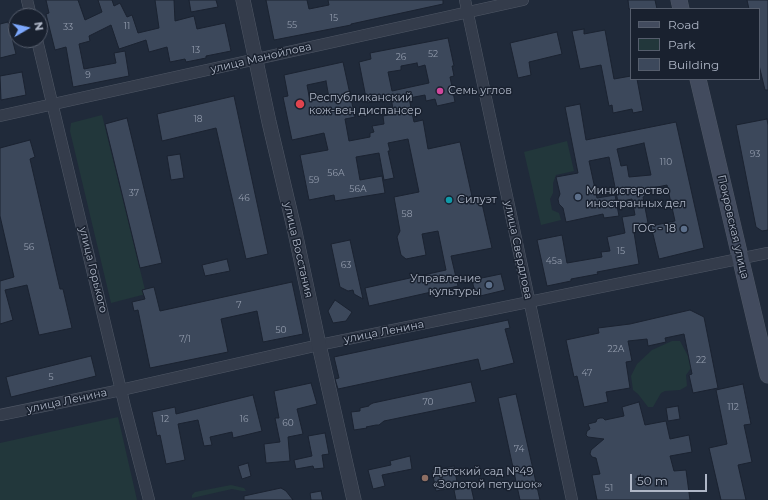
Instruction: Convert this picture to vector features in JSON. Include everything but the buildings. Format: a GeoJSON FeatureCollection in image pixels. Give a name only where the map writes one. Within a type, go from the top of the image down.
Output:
{"type":"FeatureCollection","features":[{"type":"Feature","properties":{"kind":"main road","name":"Покровская улица"},"geometry":{"type":"LineString","coordinates":[[698,80],[768,375]]}},
{"type":"Feature","properties":{"kind":"street","name":"улица Восстания"},"geometry":{"type":"LineString","coordinates":[[243,0],[354,500]]}},
{"type":"Feature","properties":{"kind":"street","name":"улица Свердлова"},"geometry":{"type":"LineString","coordinates":[[465,0],[572,500]]}},
{"type":"Feature","properties":{"kind":"street","name":"улица Манойлова"},"geometry":{"type":"LineString","coordinates":[[0,116],[523,0]]}},
{"type":"Feature","properties":{"kind":"street","name":"улица Горького"},"geometry":{"type":"LineString","coordinates":[[39,48],[149,500]]}},
{"type":"Feature","properties":{"kind":"street","name":"улица Ленина"},"geometry":{"type":"LineString","coordinates":[[0,415],[319,346],[768,253]]}},
{"type":"Feature","properties":{"kind":"green space"},"geometry":{"type":"Polygon","coordinates":[[[102,115],[146,294],[111,303],[70,131],[71,123],[102,115]]]}},
{"type":"Feature","properties":{"kind":"green space"},"geometry":{"type":"Polygon","coordinates":[[[567,141],[574,171],[556,175],[553,183],[553,193],[550,199],[552,210],[559,213],[561,220],[541,225],[524,152],[567,141]]]}},
{"type":"Feature","properties":{"kind":"green space"},"geometry":{"type":"Polygon","coordinates":[[[672,341],[680,341],[688,356],[691,368],[686,375],[687,386],[680,390],[665,391],[661,393],[653,407],[648,407],[633,390],[631,376],[637,364],[652,350],[672,341]]]}},
{"type":"Feature","properties":{"kind":"green space"},"geometry":{"type":"Polygon","coordinates":[[[118,417],[137,500],[0,500],[0,443],[118,417]]]}},
{"type":"Feature","properties":{"kind":"green space"},"geometry":{"type":"Polygon","coordinates":[[[231,485],[244,488],[246,491],[232,489],[192,498],[192,495],[195,492],[231,485]]]}},
{"type":"Feature","properties":{"kind":"place","name":"Семь углов"},"geometry":{"type":"Point","coordinates":[440,91]}},
{"type":"Feature","properties":{"kind":"place","name":"Республиканский кож-вен диспансер"},"geometry":{"type":"Point","coordinates":[300,104]}},
{"type":"Feature","properties":{"kind":"place","name":"Министерство иностранных дел"},"geometry":{"type":"Point","coordinates":[578,197]}},
{"type":"Feature","properties":{"kind":"place","name":"Силуэт"},"geometry":{"type":"Point","coordinates":[449,200]}},
{"type":"Feature","properties":{"kind":"place","name":"ГОС - 18"},"geometry":{"type":"Point","coordinates":[684,229]}},
{"type":"Feature","properties":{"kind":"place","name":"Управление культуры"},"geometry":{"type":"Point","coordinates":[489,285]}},
{"type":"Feature","properties":{"kind":"place","name":"Детский сад №49 «Золотой петушок»"},"geometry":{"type":"Point","coordinates":[425,478]}}]}
